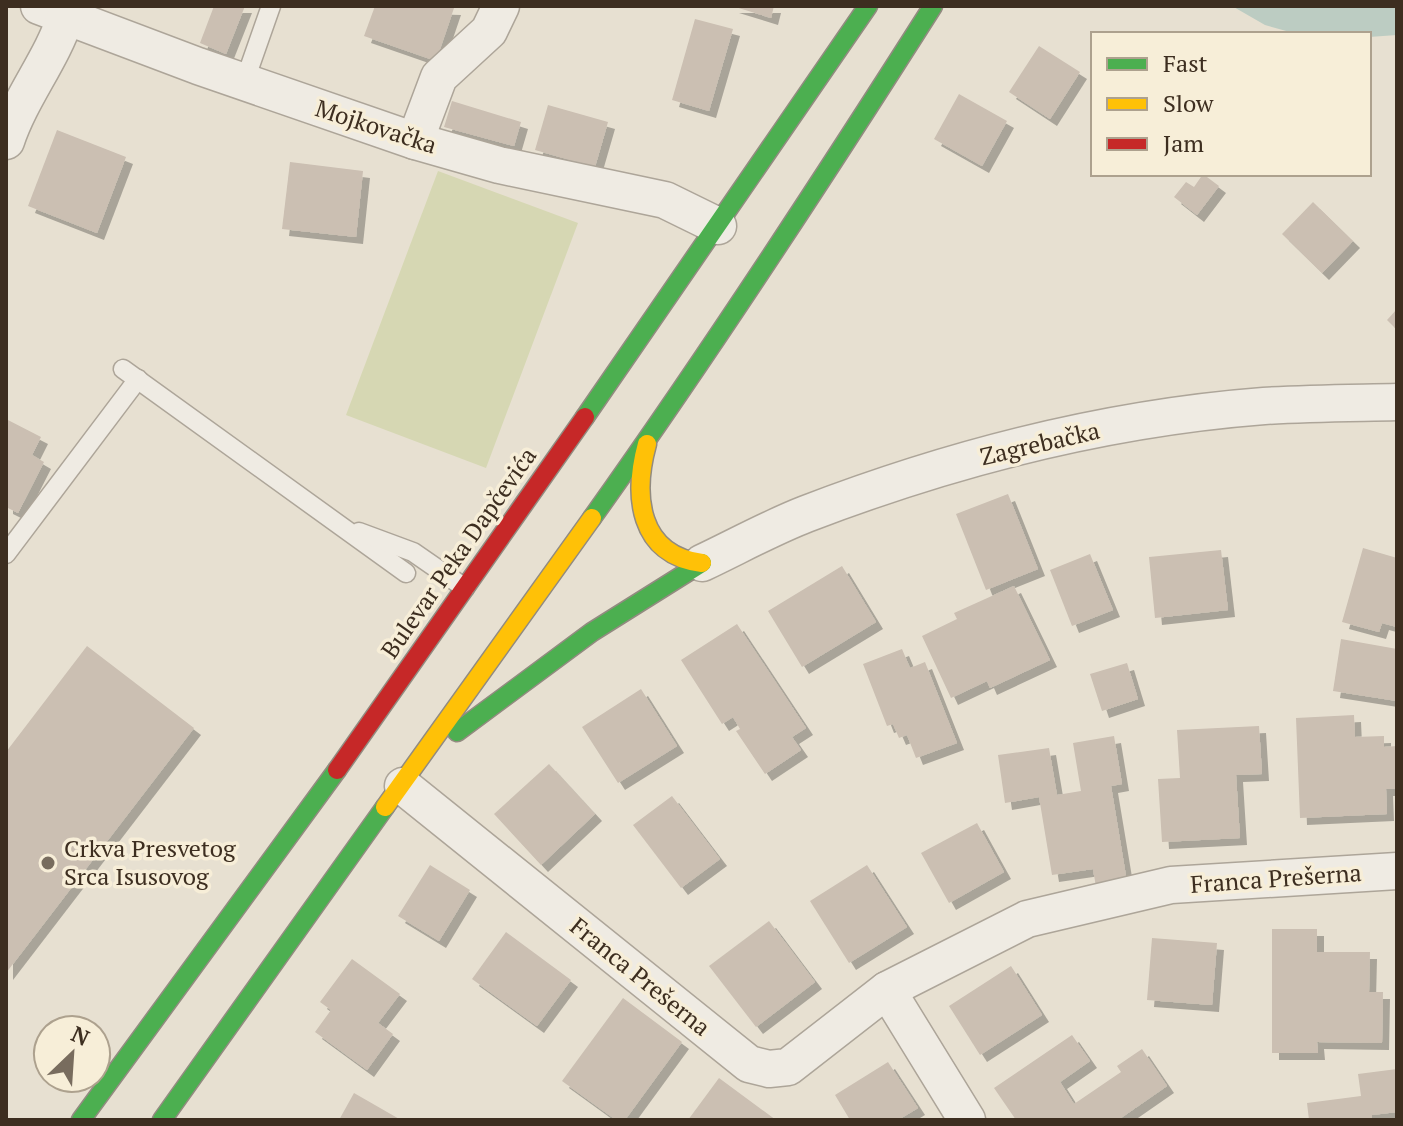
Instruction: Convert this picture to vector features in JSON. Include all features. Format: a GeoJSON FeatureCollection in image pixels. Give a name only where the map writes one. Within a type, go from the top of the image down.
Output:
{"type":"FeatureCollection","features":[{"type":"Feature","properties":{"kind":"main road","name":"Bulevar Peka Dapčevića"},"geometry":{"type":"LineString","coordinates":[[81,1120],[300,821],[465,588],[868,6]]}},
{"type":"Feature","properties":{"kind":"main road"},"geometry":{"type":"LineString","coordinates":[[162,1120],[649,438],[825,175],[933,6]]}},
{"type":"Feature","properties":{"kind":"main road"},"geometry":{"type":"LineString","coordinates":[[649,438],[639,480],[640,501],[648,528],[662,547],[682,560],[702,563]]}},
{"type":"Feature","properties":{"kind":"main road"},"geometry":{"type":"LineString","coordinates":[[412,773],[592,632],[702,563]]}},
{"type":"Feature","properties":{"kind":"street"},"geometry":{"type":"LineString","coordinates":[[415,141],[439,77],[489,31],[501,6]]}},
{"type":"Feature","properties":{"kind":"street","name":"Mojkovačka"},"geometry":{"type":"LineString","coordinates":[[52,11],[244,83],[415,141],[499,165],[665,200],[718,226]]}},
{"type":"Feature","properties":{"kind":"street"},"geometry":{"type":"LineString","coordinates":[[6,141],[21,103],[56,43],[52,11]]}},
{"type":"Feature","properties":{"kind":"street","name":"Zagrebačka"},"geometry":{"type":"LineString","coordinates":[[702,563],[803,515],[928,470],[1046,440],[1164,418],[1264,406],[1397,402]]}},
{"type":"Feature","properties":{"kind":"street","name":"Franca Prešerna"},"geometry":{"type":"LineString","coordinates":[[412,773],[749,1064],[769,1069],[788,1067],[887,990],[1027,919],[1171,885],[1397,871]]}},
{"type":"Feature","properties":{"kind":"street"},"geometry":{"type":"LineString","coordinates":[[887,990],[967,1120]]}},
{"type":"Feature","properties":{"kind":"lane"},"geometry":{"type":"LineString","coordinates":[[244,83],[271,6]]}},
{"type":"Feature","properties":{"kind":"lane"},"geometry":{"type":"LineString","coordinates":[[6,554],[130,374],[406,573]]}},
{"type":"Feature","properties":{"kind":"lane"},"geometry":{"type":"LineString","coordinates":[[341,526],[413,552],[465,588]]}},
{"type":"Feature","properties":{"kind":"green space"},"geometry":{"type":"Polygon","coordinates":[[[438,171],[578,223],[486,468],[346,415],[438,171]]]}},
{"type":"Feature","properties":{"kind":"shaded area"},"geometry":{"type":"Polygon","coordinates":[[[1232,6],[1397,6],[1397,35],[1371,37],[1371,32],[1290,32],[1265,25],[1232,6]]]}},
{"type":"Feature","properties":{"kind":"building"},"geometry":{"type":"Polygon","coordinates":[[[214,6],[245,6],[226,54],[200,43],[214,6]]]}},
{"type":"Feature","properties":{"kind":"building"},"geometry":{"type":"Polygon","coordinates":[[[375,6],[454,8],[436,61],[364,36],[375,6]]]}},
{"type":"Feature","properties":{"kind":"building"},"geometry":{"type":"Polygon","coordinates":[[[732,6],[774,6],[771,18],[732,6]]]}},
{"type":"Feature","properties":{"kind":"building"},"geometry":{"type":"Polygon","coordinates":[[[695,19],[733,29],[709,111],[672,100],[695,19]]]}},
{"type":"Feature","properties":{"kind":"building"},"geometry":{"type":"Polygon","coordinates":[[[1039,46],[1080,72],[1050,119],[1009,92],[1039,46]]]}},
{"type":"Feature","properties":{"kind":"building"},"geometry":{"type":"Polygon","coordinates":[[[959,94],[1007,121],[982,166],[934,139],[959,94]]]}},
{"type":"Feature","properties":{"kind":"building"},"geometry":{"type":"Polygon","coordinates":[[[452,101],[521,122],[514,146],[444,127],[452,101]]]}},
{"type":"Feature","properties":{"kind":"building"},"geometry":{"type":"Polygon","coordinates":[[[548,105],[608,122],[595,167],[535,150],[548,105]]]}},
{"type":"Feature","properties":{"kind":"building"},"geometry":{"type":"Polygon","coordinates":[[[57,130],[126,157],[97,233],[28,206],[57,130]]]}},
{"type":"Feature","properties":{"kind":"building"},"geometry":{"type":"Polygon","coordinates":[[[290,162],[363,171],[356,237],[282,229],[290,162]]]}},
{"type":"Feature","properties":{"kind":"building"},"geometry":{"type":"Polygon","coordinates":[[[1202,176],[1219,186],[1197,215],[1174,197],[1186,182],[1194,187],[1202,176]]]}},
{"type":"Feature","properties":{"kind":"building"},"geometry":{"type":"Polygon","coordinates":[[[1313,202],[1353,241],[1322,273],[1282,234],[1313,202]]]}},
{"type":"Feature","properties":{"kind":"building"},"geometry":{"type":"Polygon","coordinates":[[[1397,309],[1397,330],[1387,320],[1397,309]]]}},
{"type":"Feature","properties":{"kind":"building"},"geometry":{"type":"Polygon","coordinates":[[[6,419],[41,437],[32,455],[44,462],[18,513],[6,507],[6,419]]]}},
{"type":"Feature","properties":{"kind":"building"},"geometry":{"type":"Polygon","coordinates":[[[1008,494],[1038,569],[986,590],[956,514],[1008,494]]]}},
{"type":"Feature","properties":{"kind":"building"},"geometry":{"type":"Polygon","coordinates":[[[1363,548],[1397,558],[1397,627],[1382,623],[1379,632],[1342,622],[1363,548]]]}},
{"type":"Feature","properties":{"kind":"building"},"geometry":{"type":"Polygon","coordinates":[[[1221,550],[1228,610],[1155,618],[1149,557],[1221,550]]]}},
{"type":"Feature","properties":{"kind":"building"},"geometry":{"type":"Polygon","coordinates":[[[1090,554],[1113,610],[1072,626],[1050,570],[1090,554]]]}},
{"type":"Feature","properties":{"kind":"building"},"geometry":{"type":"Polygon","coordinates":[[[842,566],[876,622],[802,667],[768,611],[842,566]]]}},
{"type":"Feature","properties":{"kind":"building"},"geometry":{"type":"Polygon","coordinates":[[[1014,586],[1050,660],[990,688],[987,681],[951,698],[922,636],[957,619],[954,613],[1014,586]]]}},
{"type":"Feature","properties":{"kind":"building"},"geometry":{"type":"Polygon","coordinates":[[[737,624],[806,728],[792,737],[801,750],[765,774],[736,731],[740,729],[733,717],[722,724],[681,660],[737,624]]]}},
{"type":"Feature","properties":{"kind":"building"},"geometry":{"type":"Polygon","coordinates":[[[1341,639],[1397,649],[1397,701],[1333,691],[1341,639]]]}},
{"type":"Feature","properties":{"kind":"building","name":"Crkva Presvetog Srca Isusovog"},"geometry":{"type":"Polygon","coordinates":[[[87,646],[194,728],[6,973],[6,752],[87,646]]]}},
{"type":"Feature","properties":{"kind":"building"},"geometry":{"type":"Polygon","coordinates":[[[902,649],[910,668],[925,662],[957,743],[916,758],[907,735],[899,738],[893,724],[887,726],[863,664],[902,649]]]}},
{"type":"Feature","properties":{"kind":"building"},"geometry":{"type":"Polygon","coordinates":[[[1127,663],[1138,699],[1102,711],[1090,674],[1127,663]]]}},
{"type":"Feature","properties":{"kind":"building"},"geometry":{"type":"Polygon","coordinates":[[[641,689],[677,746],[618,783],[582,727],[641,689]]]}},
{"type":"Feature","properties":{"kind":"building"},"geometry":{"type":"Polygon","coordinates":[[[1354,715],[1355,737],[1384,736],[1384,747],[1397,746],[1397,789],[1386,789],[1387,814],[1300,818],[1296,718],[1354,715]]]}},
{"type":"Feature","properties":{"kind":"building"},"geometry":{"type":"Polygon","coordinates":[[[1259,726],[1262,774],[1236,775],[1240,838],[1162,842],[1158,779],[1180,778],[1177,730],[1259,726]]]}},
{"type":"Feature","properties":{"kind":"building"},"geometry":{"type":"Polygon","coordinates":[[[1114,736],[1122,784],[1111,786],[1127,882],[1096,887],[1093,869],[1052,875],[1039,797],[1005,803],[998,755],[1049,748],[1057,795],[1081,791],[1073,743],[1114,736]]]}},
{"type":"Feature","properties":{"kind":"building"},"geometry":{"type":"Polygon","coordinates":[[[549,764],[595,814],[541,865],[494,814],[549,764]]]}},
{"type":"Feature","properties":{"kind":"building"},"geometry":{"type":"Polygon","coordinates":[[[672,796],[720,859],[681,888],[633,825],[672,796]]]}},
{"type":"Feature","properties":{"kind":"building"},"geometry":{"type":"Polygon","coordinates":[[[977,823],[1004,872],[949,903],[921,853],[977,823]]]}},
{"type":"Feature","properties":{"kind":"building"},"geometry":{"type":"Polygon","coordinates":[[[430,865],[470,890],[439,941],[398,916],[430,865]]]}},
{"type":"Feature","properties":{"kind":"building"},"geometry":{"type":"Polygon","coordinates":[[[867,865],[907,927],[849,963],[810,901],[867,865]]]}},
{"type":"Feature","properties":{"kind":"building"},"geometry":{"type":"Polygon","coordinates":[[[769,921],[815,982],[756,1027],[709,966],[769,921]]]}},
{"type":"Feature","properties":{"kind":"building"},"geometry":{"type":"Polygon","coordinates":[[[1272,929],[1317,929],[1317,952],[1370,952],[1369,992],[1383,992],[1382,1043],[1317,1042],[1318,1053],[1272,1053],[1272,929]]]}},
{"type":"Feature","properties":{"kind":"building"},"geometry":{"type":"Polygon","coordinates":[[[506,932],[571,980],[537,1026],[472,979],[506,932]]]}},
{"type":"Feature","properties":{"kind":"building"},"geometry":{"type":"Polygon","coordinates":[[[1152,938],[1217,943],[1212,1005],[1147,1000],[1152,938]]]}},
{"type":"Feature","properties":{"kind":"building"},"geometry":{"type":"Polygon","coordinates":[[[352,959],[400,994],[378,1023],[393,1034],[367,1070],[315,1032],[331,1010],[320,1002],[352,959]]]}},
{"type":"Feature","properties":{"kind":"building"},"geometry":{"type":"Polygon","coordinates":[[[1011,966],[1042,1015],[980,1055],[949,1006],[1011,966]]]}},
{"type":"Feature","properties":{"kind":"building"},"geometry":{"type":"Polygon","coordinates":[[[623,998],[682,1042],[625,1120],[616,1120],[562,1081],[623,998]]]}},
{"type":"Feature","properties":{"kind":"building"},"geometry":{"type":"Polygon","coordinates":[[[1072,1035],[1090,1061],[1060,1082],[1074,1104],[1121,1072],[1117,1066],[1142,1049],[1167,1086],[1118,1120],[1016,1120],[994,1088],[1072,1035]]]}},
{"type":"Feature","properties":{"kind":"building"},"geometry":{"type":"Polygon","coordinates":[[[888,1062],[918,1108],[898,1120],[850,1120],[835,1095],[888,1062]]]}},
{"type":"Feature","properties":{"kind":"building"},"geometry":{"type":"Polygon","coordinates":[[[1397,1069],[1397,1112],[1372,1115],[1372,1120],[1309,1120],[1307,1103],[1361,1096],[1358,1074],[1397,1069]]]}},
{"type":"Feature","properties":{"kind":"building"},"geometry":{"type":"Polygon","coordinates":[[[719,1078],[776,1120],[688,1120],[719,1078]]]}},
{"type":"Feature","properties":{"kind":"building"},"geometry":{"type":"Polygon","coordinates":[[[354,1093],[401,1120],[339,1120],[354,1093]]]}},
{"type":"Feature","properties":{"kind":"traffic: fast"},"geometry":{"type":"LineString","coordinates":[[585,417],[868,6]]}},
{"type":"Feature","properties":{"kind":"traffic: fast"},"geometry":{"type":"LineString","coordinates":[[592,518],[766,264],[933,6]]}},
{"type":"Feature","properties":{"kind":"traffic: fast"},"geometry":{"type":"LineString","coordinates":[[457,732],[592,632],[702,563]]}},
{"type":"Feature","properties":{"kind":"traffic: fast"},"geometry":{"type":"LineString","coordinates":[[81,1120],[337,770]]}},
{"type":"Feature","properties":{"kind":"traffic: fast"},"geometry":{"type":"LineString","coordinates":[[162,1120],[385,807]]}},
{"type":"Feature","properties":{"kind":"traffic: slow"},"geometry":{"type":"LineString","coordinates":[[647,444],[641,483],[645,520],[664,548],[681,558],[702,563]]}},
{"type":"Feature","properties":{"kind":"traffic: slow"},"geometry":{"type":"LineString","coordinates":[[385,807],[592,518]]}},
{"type":"Feature","properties":{"kind":"traffic: jam"},"geometry":{"type":"LineString","coordinates":[[337,770],[585,417]]}},
{"type":"Feature","properties":{"kind":"place","name":"Crkva Presvetog Srca Isusovog"},"geometry":{"type":"Point","coordinates":[48,863]}}]}
